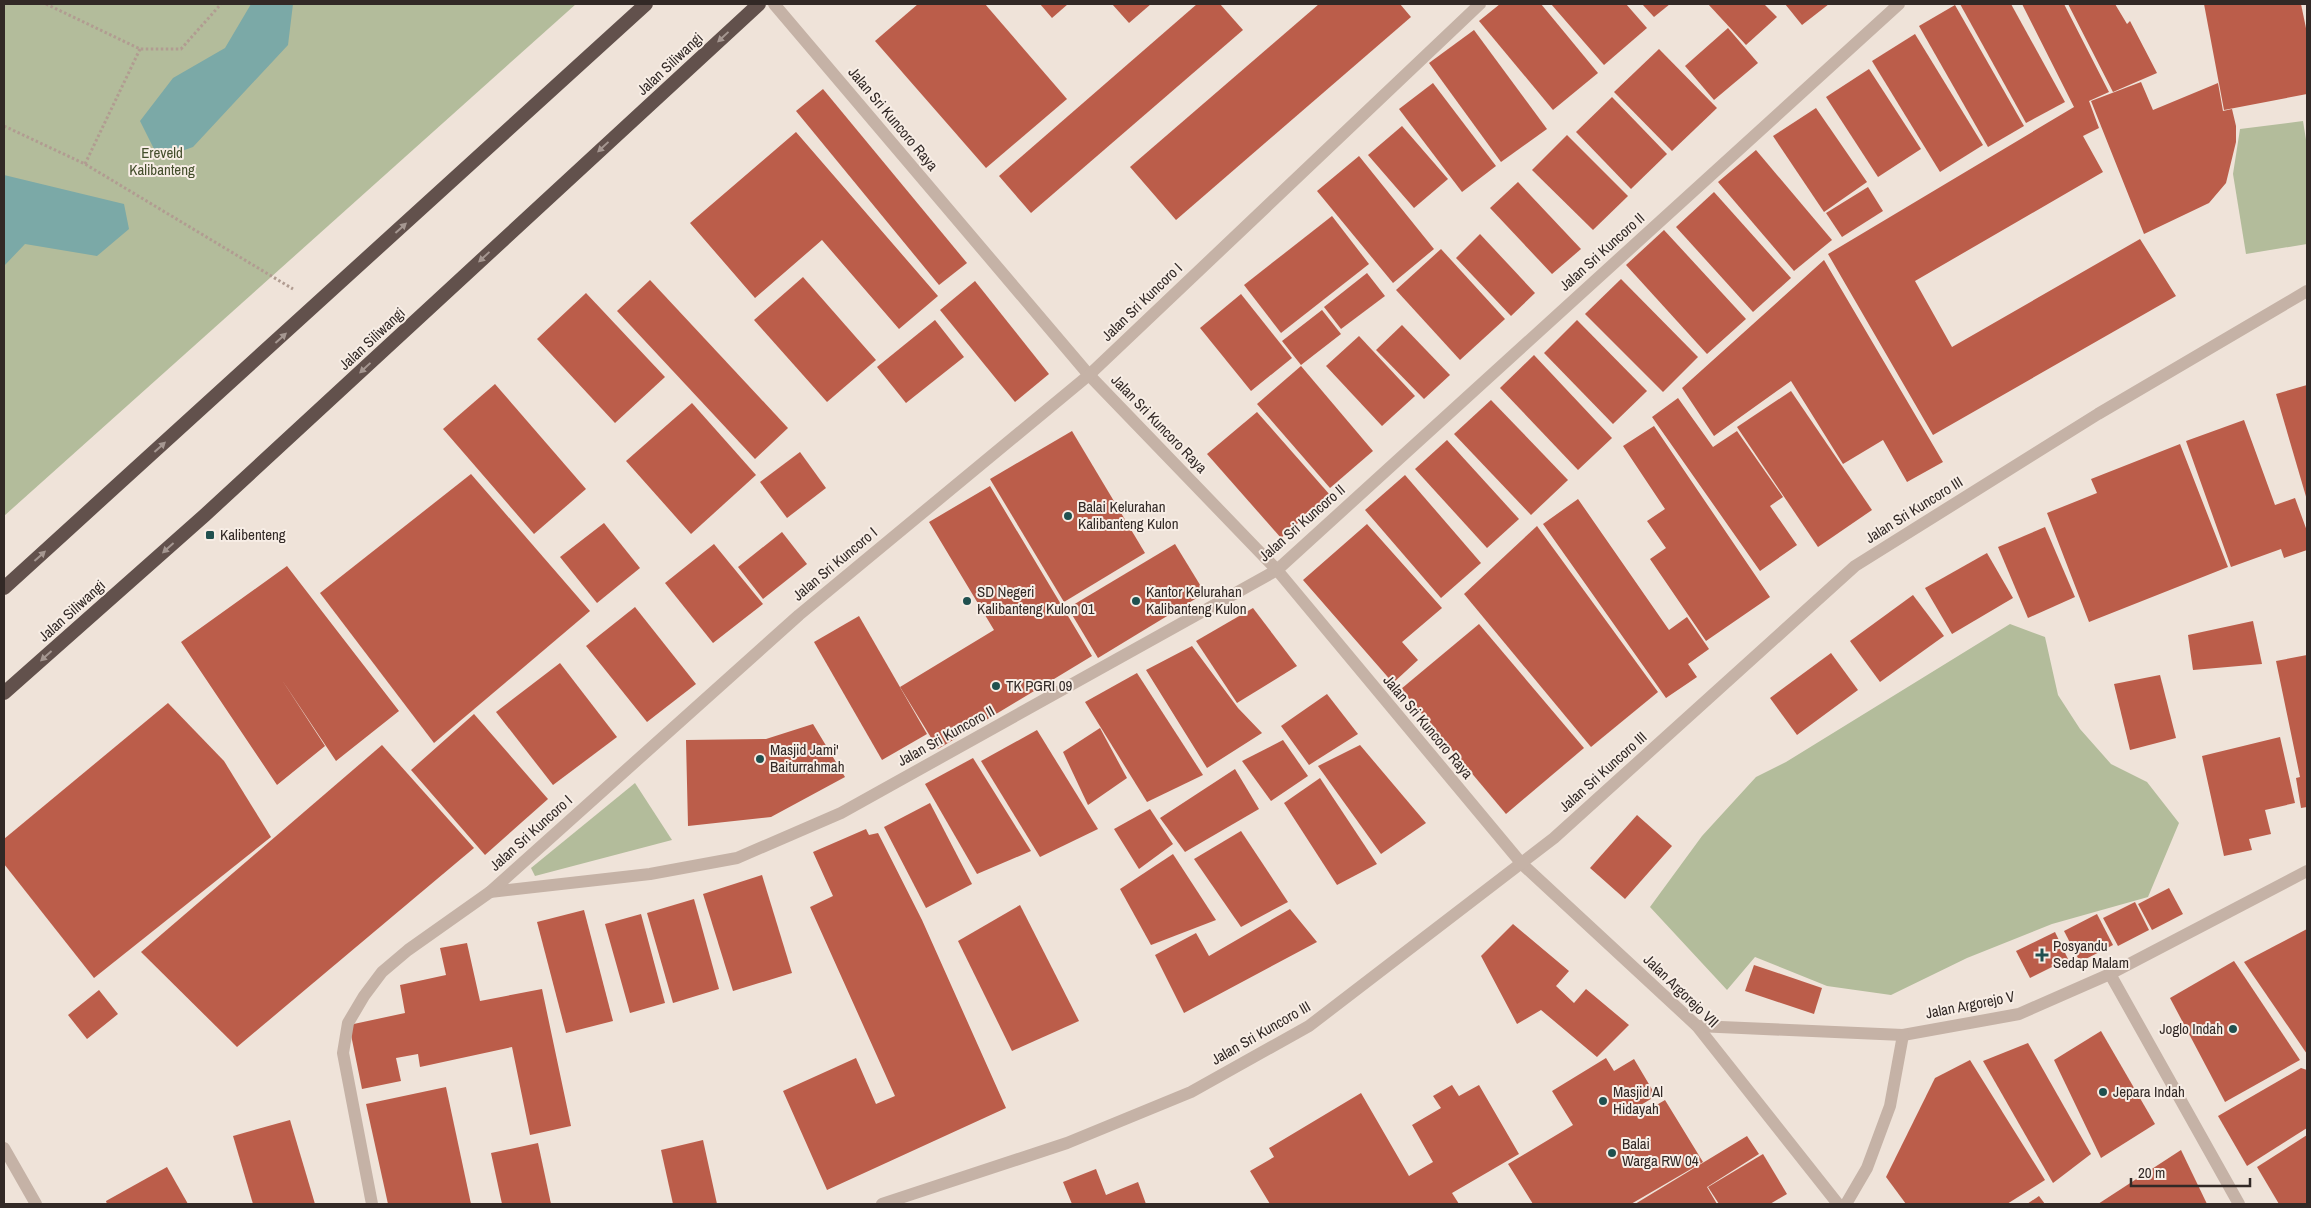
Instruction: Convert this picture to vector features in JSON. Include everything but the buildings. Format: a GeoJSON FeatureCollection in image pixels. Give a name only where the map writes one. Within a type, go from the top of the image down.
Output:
{"type":"FeatureCollection","features":[{"type":"Feature","properties":{"kind":"highway"},"geometry":{"type":"LineString","coordinates":[[4,588],[646,4]]}},
{"type":"Feature","properties":{"kind":"highway","name":"Jalan Siliwangi"},"geometry":{"type":"LineString","coordinates":[[4,693],[205,515],[759,4]]}},
{"type":"Feature","properties":{"kind":"street","name":"Jalan Sri Kuncoro Raya"},"geometry":{"type":"LineString","coordinates":[[774,4],[1090,375],[1277,570],[1522,864]]}},
{"type":"Feature","properties":{"kind":"street","name":"Jalan Sri Kuncoro I"},"geometry":{"type":"LineString","coordinates":[[372,1204],[343,1053],[348,1022],[382,972],[408,950],[490,892],[799,615],[1090,375],[1480,4]]}},
{"type":"Feature","properties":{"kind":"street","name":"Jalan Sri Kuncoro II"},"geometry":{"type":"LineString","coordinates":[[490,892],[650,874],[737,858],[850,808],[1277,570],[1899,4]]}},
{"type":"Feature","properties":{"kind":"street","name":"Jalan Sri Kuncoro III"},"geometry":{"type":"LineString","coordinates":[[882,1204],[1067,1143],[1190,1092],[1309,1026],[1554,838],[1855,566],[2098,414],[2307,291]]}},
{"type":"Feature","properties":{"kind":"street","name":"Jalan Argorejo VII"},"geometry":{"type":"LineString","coordinates":[[1522,864],[1697,1026],[1838,1204]]}},
{"type":"Feature","properties":{"kind":"street","name":"Jalan Argorejo V"},"geometry":{"type":"LineString","coordinates":[[1697,1026],[1903,1035],[2019,1014],[2110,974],[2307,871]]}},
{"type":"Feature","properties":{"kind":"street"},"geometry":{"type":"LineString","coordinates":[[2110,974],[2239,1204]]}},
{"type":"Feature","properties":{"kind":"street"},"geometry":{"type":"LineString","coordinates":[[1846,1204],[1867,1168],[1890,1106],[1903,1035]]}},
{"type":"Feature","properties":{"kind":"street"},"geometry":{"type":"LineString","coordinates":[[4,1148],[36,1204]]}},
{"type":"Feature","properties":{"kind":"path"},"geometry":{"type":"LineString","coordinates":[[46,4],[140,49],[181,49],[221,4]]}},
{"type":"Feature","properties":{"kind":"path"},"geometry":{"type":"LineString","coordinates":[[86,164],[140,49]]}},
{"type":"Feature","properties":{"kind":"path"},"geometry":{"type":"LineString","coordinates":[[4,126],[86,164],[318,304]]}},
{"type":"Feature","properties":{"kind":"green space","name":"Ereveld Kalibanteng"},"geometry":{"type":"Polygon","coordinates":[[[4,4],[576,4],[4,516],[4,4]]]}},
{"type":"Feature","properties":{"kind":"green space"},"geometry":{"type":"Polygon","coordinates":[[[2303,121],[2307,146],[2307,244],[2246,254],[2233,174],[2240,129],[2303,121]]]}},
{"type":"Feature","properties":{"kind":"green space"},"geometry":{"type":"Polygon","coordinates":[[[2010,624],[2045,637],[2058,695],[2080,729],[2111,764],[2147,782],[2179,823],[2148,897],[2052,924],[1967,958],[1891,995],[1827,986],[1755,957],[1727,990],[1650,907],[1702,836],[1756,777],[1786,762],[2010,624]]]}},
{"type":"Feature","properties":{"kind":"green space"},"geometry":{"type":"Polygon","coordinates":[[[635,783],[672,840],[535,876],[531,868],[635,783]]]}},
{"type":"Feature","properties":{"kind":"water"},"geometry":{"type":"Polygon","coordinates":[[[251,4],[293,4],[288,45],[193,147],[159,159],[140,121],[173,78],[225,48],[251,4]]]}},
{"type":"Feature","properties":{"kind":"water"},"geometry":{"type":"Polygon","coordinates":[[[4,175],[124,204],[129,229],[97,256],[25,244],[4,266],[4,175]]]}},
{"type":"Feature","properties":{"kind":"place","name":"Balai Kelurahan Kalibanteng Kulon"},"geometry":{"type":"Point","coordinates":[1068,516]}},
{"type":"Feature","properties":{"kind":"place","name":"Kalibenteng"},"geometry":{"type":"Point","coordinates":[210,535]}},
{"type":"Feature","properties":{"kind":"place","name":"SD Negeri Kalibanteng Kulon 01"},"geometry":{"type":"Point","coordinates":[967,601]}},
{"type":"Feature","properties":{"kind":"place","name":"Kantor Kelurahan Kalibanteng Kulon"},"geometry":{"type":"Point","coordinates":[1136,601]}},
{"type":"Feature","properties":{"kind":"place","name":"TK PGRI 09"},"geometry":{"type":"Point","coordinates":[996,686]}},
{"type":"Feature","properties":{"kind":"place","name":"Masjid Jami' Baiturrahmah"},"geometry":{"type":"Point","coordinates":[760,759]}},
{"type":"Feature","properties":{"kind":"place","name":"Posyandu Sedap Malam"},"geometry":{"type":"Point","coordinates":[2042,955]}},
{"type":"Feature","properties":{"kind":"place","name":"Joglo Indah"},"geometry":{"type":"Point","coordinates":[2233,1029]}},
{"type":"Feature","properties":{"kind":"place","name":"Jepara Indah"},"geometry":{"type":"Point","coordinates":[2103,1092]}},
{"type":"Feature","properties":{"kind":"place","name":"Masjid Al Hidayah"},"geometry":{"type":"Point","coordinates":[1603,1101]}},
{"type":"Feature","properties":{"kind":"place","name":"Balai Warga RW 04"},"geometry":{"type":"Point","coordinates":[1612,1153]}}]}
